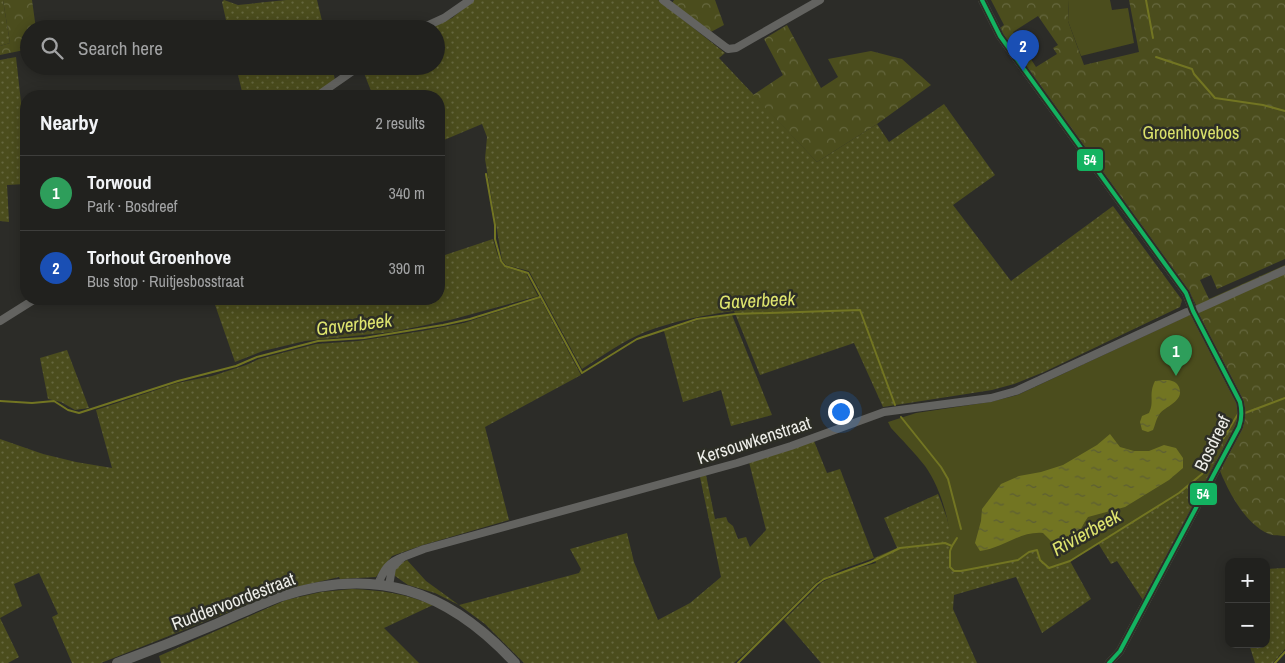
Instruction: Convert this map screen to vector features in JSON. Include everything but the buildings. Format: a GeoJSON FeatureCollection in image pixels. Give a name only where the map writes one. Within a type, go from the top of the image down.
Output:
{"type":"FeatureCollection","features":[{"type":"Feature","properties":{"kind":"street"},"geometry":{"type":"LineString","coordinates":[[440,20],[470,0]]}},
{"type":"Feature","properties":{"kind":"street"},"geometry":{"type":"LineString","coordinates":[[663,0],[728,49],[736,48],[820,0]]}},
{"type":"Feature","properties":{"kind":"street","name":"Bosdreef"},"geometry":{"type":"LineString","coordinates":[[982,0],[1000,36],[1186,292],[1193,311],[1242,408],[1241,422],[1120,651],[1109,663]]}},
{"type":"Feature","properties":{"kind":"street"},"geometry":{"type":"LineString","coordinates":[[326,90],[347,75]]}},
{"type":"Feature","properties":{"kind":"street"},"geometry":{"type":"LineString","coordinates":[[1193,311],[1285,270]]}},
{"type":"Feature","properties":{"kind":"street"},"geometry":{"type":"LineString","coordinates":[[0,321],[25,305]]}},
{"type":"Feature","properties":{"kind":"street","name":"Kersouwkenstraat"},"geometry":{"type":"LineString","coordinates":[[384,585],[392,568],[403,557],[424,549],[737,463],[884,412],[1004,395],[1045,379],[1193,311]]}},
{"type":"Feature","properties":{"kind":"street","name":"Ruddervoordestraat"},"geometry":{"type":"LineString","coordinates":[[117,663],[278,598],[314,588],[347,583],[384,585],[431,598],[453,611],[496,642],[515,663]]}},
{"type":"Feature","properties":{"kind":"street","name":"Ruddervoordestraat"},"geometry":{"type":"LineString","coordinates":[[130,663],[150,651]]}},
{"type":"Feature","properties":{"kind":"green space"},"geometry":{"type":"Polygon","coordinates":[[[0,0],[3,0],[10,43],[0,46],[0,0]]]}},
{"type":"Feature","properties":{"kind":"green space"},"geometry":{"type":"Polygon","coordinates":[[[3,0],[32,0],[35,20],[20,20],[20,51],[0,55],[0,46],[10,43],[3,0]]]}},
{"type":"Feature","properties":{"kind":"green space"},"geometry":{"type":"Polygon","coordinates":[[[224,0],[238,5],[286,0],[317,0],[322,20],[226,20],[222,2],[224,0]]]}},
{"type":"Feature","properties":{"kind":"green space"},"geometry":{"type":"Polygon","coordinates":[[[474,0],[658,0],[725,53],[719,58],[817,162],[877,124],[889,142],[944,104],[995,175],[953,205],[1011,281],[1113,206],[1182,300],[1180,307],[1044,372],[1014,384],[992,390],[883,407],[854,343],[760,375],[734,311],[689,319],[645,332],[621,344],[582,369],[529,271],[506,265],[502,260],[485,159],[487,137],[482,124],[445,140],[445,90],[371,90],[365,75],[445,75],[445,21],[452,18],[474,0]]]}},
{"type":"Feature","properties":{"kind":"green space"},"geometry":{"type":"Polygon","coordinates":[[[674,0],[715,0],[724,25],[709,33],[672,3],[674,0]]]}},
{"type":"Feature","properties":{"kind":"green space","name":"Groenhovebos"},"geometry":{"type":"Polygon","coordinates":[[[991,0],[1069,0],[1068,21],[1084,65],[1139,52],[1129,0],[1285,0],[1285,259],[1217,289],[1211,275],[1200,280],[1209,299],[1285,265],[1285,536],[1269,534],[1254,525],[1232,496],[1212,456],[1239,413],[1123,399],[1005,399],[1018,395],[1199,311],[1189,291],[1003,34],[1000,28],[1004,25],[991,0]],[[1038,16],[1013,32],[1036,67],[1057,54],[1053,48],[1058,45],[1038,16]]]}},
{"type":"Feature","properties":{"kind":"green space"},"geometry":{"type":"Polygon","coordinates":[[[1069,0],[1110,0],[1112,10],[1128,8],[1134,43],[1081,56],[1068,21],[1069,0]]]}},
{"type":"Feature","properties":{"kind":"green space"},"geometry":{"type":"Polygon","coordinates":[[[787,25],[821,88],[838,77],[828,59],[871,51],[902,59],[931,85],[877,124],[817,162],[753,95],[783,75],[764,39],[787,25]]]}},
{"type":"Feature","properties":{"kind":"green space"},"geometry":{"type":"Polygon","coordinates":[[[16,57],[20,93],[20,184],[7,185],[9,222],[0,221],[0,60],[16,57]]]}},
{"type":"Feature","properties":{"kind":"green space"},"geometry":{"type":"Polygon","coordinates":[[[238,75],[334,75],[335,80],[321,90],[242,90],[238,75]]]}},
{"type":"Feature","properties":{"kind":"green space"},"geometry":{"type":"Polygon","coordinates":[[[493,239],[502,264],[511,269],[526,273],[538,296],[450,320],[392,332],[305,341],[263,351],[235,362],[215,305],[445,305],[445,255],[493,239]]]}},
{"type":"Feature","properties":{"kind":"green space"},"geometry":{"type":"Polygon","coordinates":[[[540,298],[581,375],[485,427],[509,520],[392,556],[376,577],[340,579],[339,577],[284,590],[101,663],[72,663],[52,617],[58,614],[39,573],[14,584],[22,606],[0,618],[0,439],[43,454],[112,468],[96,410],[177,383],[212,376],[259,359],[316,344],[358,341],[464,323],[540,298]]]}},
{"type":"Feature","properties":{"kind":"green space"},"geometry":{"type":"Polygon","coordinates":[[[1192,314],[1236,402],[1239,413],[1202,474],[1179,493],[1070,561],[1049,568],[1040,560],[1036,550],[1029,552],[1018,560],[954,571],[950,567],[951,546],[948,524],[943,503],[935,483],[925,466],[891,428],[888,422],[916,413],[990,402],[1018,395],[1192,314]]]}},
{"type":"Feature","properties":{"kind":"green space"},"geometry":{"type":"Polygon","coordinates":[[[732,315],[772,415],[731,426],[721,390],[683,402],[664,331],[698,320],[732,315]]]}},
{"type":"Feature","properties":{"kind":"green space"},"geometry":{"type":"Polygon","coordinates":[[[67,350],[89,408],[75,410],[61,402],[48,399],[40,358],[67,350]]]}},
{"type":"Feature","properties":{"kind":"green space"},"geometry":{"type":"Polygon","coordinates":[[[814,441],[827,473],[840,469],[874,558],[843,569],[818,581],[734,663],[524,663],[485,624],[459,605],[579,573],[581,569],[570,549],[627,533],[634,562],[658,620],[690,603],[721,577],[700,477],[706,475],[715,519],[726,517],[733,526],[738,539],[746,537],[750,547],[766,530],[749,462],[814,441]]]}},
{"type":"Feature","properties":{"kind":"green space"},"geometry":{"type":"Polygon","coordinates":[[[1212,456],[1216,461],[1143,600],[1117,561],[1111,564],[1098,543],[1179,493],[1202,474],[1212,456]]]}},
{"type":"Feature","properties":{"kind":"green space"},"geometry":{"type":"Polygon","coordinates":[[[938,494],[950,531],[950,551],[1018,560],[1029,552],[1037,550],[1055,567],[1070,561],[1091,599],[1042,633],[1016,577],[954,595],[953,609],[977,663],[821,663],[784,620],[822,582],[843,572],[876,563],[874,558],[897,548],[884,518],[938,494]]]}},
{"type":"Feature","properties":{"kind":"green space"},"geometry":{"type":"Polygon","coordinates":[[[407,560],[426,581],[459,605],[435,593],[408,585],[395,576],[395,567],[407,560]]]}},
{"type":"Feature","properties":{"kind":"green space"},"geometry":{"type":"Polygon","coordinates":[[[1285,568],[1285,649],[1273,663],[1255,663],[1250,648],[1270,648],[1270,569],[1285,568]]]}},
{"type":"Feature","properties":{"kind":"green space"},"geometry":{"type":"Polygon","coordinates":[[[352,589],[393,593],[433,605],[384,628],[419,663],[161,663],[159,656],[286,600],[321,592],[352,589]]]}},
{"type":"Feature","properties":{"kind":"green space"},"geometry":{"type":"Polygon","coordinates":[[[0,618],[19,657],[8,663],[0,663],[0,618]]]}},
{"type":"Feature","properties":{"kind":"water"},"geometry":{"type":"Polygon","coordinates":[[[1170,380],[1176,383],[1179,387],[1179,396],[1157,418],[1153,430],[1148,432],[1142,430],[1140,422],[1142,416],[1149,413],[1151,409],[1152,390],[1155,381],[1170,380]]]}},
{"type":"Feature","properties":{"kind":"water"},"geometry":{"type":"Polygon","coordinates":[[[1110,434],[1120,447],[1134,451],[1149,451],[1164,445],[1176,448],[1183,458],[1183,468],[1169,480],[1125,507],[1088,517],[1076,537],[1069,543],[1055,545],[1043,533],[1034,533],[1019,537],[997,547],[980,551],[975,543],[982,509],[1001,484],[1019,476],[1063,465],[1097,445],[1110,434]]]}},
{"type":"Feature","properties":{"kind":"waterway"},"geometry":{"type":"LineString","coordinates":[[1146,0],[1153,38]]}},
{"type":"Feature","properties":{"kind":"waterway"},"geometry":{"type":"LineString","coordinates":[[1156,57],[1192,69],[1194,74],[1215,98],[1263,105],[1285,111]]}},
{"type":"Feature","properties":{"kind":"waterway","name":"Gaverbeek"},"geometry":{"type":"LineString","coordinates":[[486,174],[495,225],[495,239],[501,261],[505,266],[528,273],[582,373],[637,339],[697,319],[735,314],[860,310],[895,405]]}},
{"type":"Feature","properties":{"kind":"waterway","name":"Gaverbeek"},"geometry":{"type":"LineString","coordinates":[[0,401],[32,403],[54,401],[68,410],[79,413],[178,381],[236,366],[257,357],[318,341],[364,338],[443,325],[470,319],[540,297]]}},
{"type":"Feature","properties":{"kind":"waterway","name":"Rivierbeek"},"geometry":{"type":"LineString","coordinates":[[1245,413],[1285,398]]}},
{"type":"Feature","properties":{"kind":"waterway","name":"Rivierbeek"},"geometry":{"type":"LineString","coordinates":[[738,663],[824,579],[871,562],[900,548],[945,543],[952,546],[950,551],[950,567],[954,571],[1018,560],[1029,552],[1037,550],[1040,560],[1049,568],[1070,561],[1179,493],[1202,474],[1238,414]]}},
{"type":"Feature","properties":{"kind":"waterway","name":"Gaverbeek"},"geometry":{"type":"LineString","coordinates":[[901,417],[941,467],[948,479],[961,529]]}},
{"type":"Feature","properties":{"kind":"waterway","name":"Gaverbeek"},"geometry":{"type":"LineString","coordinates":[[952,546],[957,538]]}},
{"type":"Feature","properties":{"kind":"waterway"},"geometry":{"type":"LineString","coordinates":[[1275,663],[1285,652]]}},
{"type":"Feature","properties":{"kind":"transit line","name":"54"},"geometry":{"type":"LineString","coordinates":[[982,0],[1000,36],[1186,293],[1193,311],[1241,405],[1239,427],[1120,651],[1109,663]]}},
{"type":"Feature","properties":{"kind":"place","name":"Torhout Groenhove"},"geometry":{"type":"Point","coordinates":[1023,71]}},
{"type":"Feature","properties":{"kind":"place","name":"Torwoud"},"geometry":{"type":"Point","coordinates":[1176,376]}}]}
